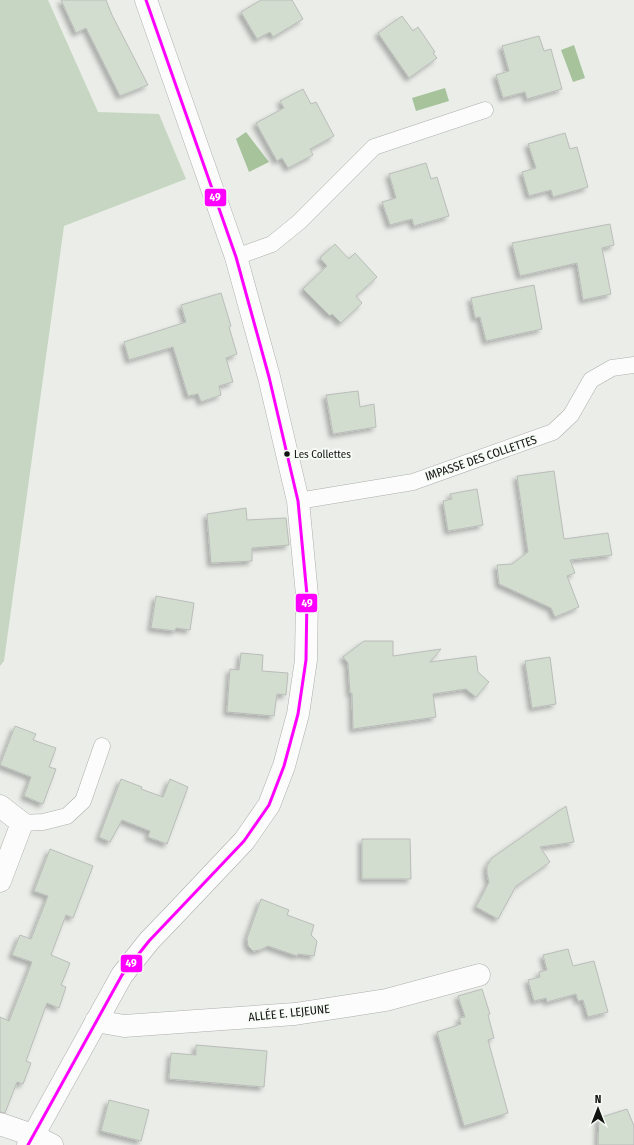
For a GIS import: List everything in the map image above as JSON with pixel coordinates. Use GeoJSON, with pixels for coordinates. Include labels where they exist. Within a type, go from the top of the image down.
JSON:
{"type":"FeatureCollection","features":[{"type":"Feature","properties":{"kind":"street"},"geometry":{"type":"LineString","coordinates":[[30,1140],[122,975],[148,941],[244,841],[269,805],[284,766],[298,714],[306,660],[307,595],[298,501],[269,377],[236,257],[146,0]]}},
{"type":"Feature","properties":{"kind":"street"},"geometry":{"type":"LineString","coordinates":[[0,806],[22,823],[0,881]]}},
{"type":"Feature","properties":{"kind":"street","name":"ALLÉE E. LEJEUNE"},"geometry":{"type":"LineString","coordinates":[[96,1021],[124,1026],[295,1014],[386,1000],[479,975]]}},
{"type":"Feature","properties":{"kind":"street"},"geometry":{"type":"LineString","coordinates":[[0,1124],[30,1140],[52,1145]]}},
{"type":"Feature","properties":{"kind":"lane"},"geometry":{"type":"LineString","coordinates":[[236,257],[272,244],[299,222],[374,147],[485,110]]}},
{"type":"Feature","properties":{"kind":"lane","name":"IMPASSE DES COLLETTES"},"geometry":{"type":"LineString","coordinates":[[298,501],[413,482],[553,432],[571,415],[591,380],[612,368],[634,365]]}},
{"type":"Feature","properties":{"kind":"lane"},"geometry":{"type":"LineString","coordinates":[[22,823],[42,822],[67,816],[83,801],[102,746]]}},
{"type":"Feature","properties":{"kind":"shaded area"},"geometry":{"type":"Polygon","coordinates":[[[0,0],[48,0],[98,112],[159,114],[186,179],[64,226],[4,661],[0,666],[0,0]]]}},
{"type":"Feature","properties":{"kind":"shaded area"},"geometry":{"type":"Polygon","coordinates":[[[574,45],[585,78],[573,82],[561,50],[574,45]]]}},
{"type":"Feature","properties":{"kind":"shaded area"},"geometry":{"type":"Polygon","coordinates":[[[445,88],[449,101],[416,111],[412,98],[445,88]]]}},
{"type":"Feature","properties":{"kind":"shaded area"},"geometry":{"type":"Polygon","coordinates":[[[246,132],[269,162],[249,172],[236,139],[246,132]]]}},
{"type":"Feature","properties":{"kind":"building"},"geometry":{"type":"Polygon","coordinates":[[[61,0],[106,0],[112,15],[148,85],[120,96],[86,28],[76,33],[61,0]]]}},
{"type":"Feature","properties":{"kind":"building"},"geometry":{"type":"Polygon","coordinates":[[[261,0],[292,0],[303,19],[273,37],[270,32],[257,39],[241,12],[261,0]]]}},
{"type":"Feature","properties":{"kind":"building"},"geometry":{"type":"Polygon","coordinates":[[[402,16],[413,31],[418,27],[435,52],[433,53],[437,58],[409,78],[378,33],[402,16]]]}},
{"type":"Feature","properties":{"kind":"building"},"geometry":{"type":"Polygon","coordinates":[[[539,36],[544,51],[551,49],[562,89],[527,99],[525,92],[503,98],[496,75],[509,71],[502,46],[539,36]]]}},
{"type":"Feature","properties":{"kind":"building"},"geometry":{"type":"Polygon","coordinates":[[[303,89],[311,104],[316,102],[334,136],[310,149],[313,155],[288,168],[282,158],[277,161],[256,123],[284,108],[280,101],[303,89]]]}},
{"type":"Feature","properties":{"kind":"building"},"geometry":{"type":"Polygon","coordinates":[[[565,133],[570,149],[577,147],[588,187],[553,197],[551,190],[529,196],[522,172],[536,168],[528,144],[565,133]]]}},
{"type":"Feature","properties":{"kind":"building"},"geometry":{"type":"Polygon","coordinates":[[[426,163],[431,179],[437,177],[449,216],[414,226],[412,219],[390,225],[382,202],[396,198],[389,174],[426,163]]]}},
{"type":"Feature","properties":{"kind":"building"},"geometry":{"type":"Polygon","coordinates":[[[610,224],[614,245],[602,248],[611,294],[583,300],[577,263],[520,276],[512,243],[610,224]]]}},
{"type":"Feature","properties":{"kind":"building"},"geometry":{"type":"Polygon","coordinates":[[[335,244],[349,259],[355,253],[377,277],[356,296],[362,303],[341,323],[332,314],[330,316],[303,289],[327,266],[320,258],[335,244]]]}},
{"type":"Feature","properties":{"kind":"building"},"geometry":{"type":"Polygon","coordinates":[[[534,285],[542,329],[486,341],[480,317],[475,318],[471,298],[534,285]]]}},
{"type":"Feature","properties":{"kind":"building"},"geometry":{"type":"Polygon","coordinates":[[[221,293],[231,326],[229,327],[237,354],[226,358],[233,382],[219,386],[221,395],[201,402],[198,394],[188,396],[173,347],[129,360],[124,342],[186,322],[181,305],[221,293]]]}},
{"type":"Feature","properties":{"kind":"building"},"geometry":{"type":"Polygon","coordinates":[[[358,391],[360,407],[374,404],[376,427],[333,434],[326,395],[358,391]]]}},
{"type":"Feature","properties":{"kind":"building"},"geometry":{"type":"Polygon","coordinates":[[[554,471],[564,539],[608,533],[612,555],[570,560],[575,573],[567,576],[579,607],[555,617],[551,608],[499,584],[497,565],[512,564],[528,552],[517,476],[554,471]]]}},
{"type":"Feature","properties":{"kind":"building"},"geometry":{"type":"Polygon","coordinates":[[[477,489],[483,525],[448,531],[443,501],[452,499],[450,494],[477,489]]]}},
{"type":"Feature","properties":{"kind":"building"},"geometry":{"type":"Polygon","coordinates":[[[246,508],[247,520],[286,518],[289,545],[252,548],[252,561],[211,563],[207,514],[246,508]]]}},
{"type":"Feature","properties":{"kind":"building"},"geometry":{"type":"Polygon","coordinates":[[[156,596],[194,603],[190,630],[176,628],[175,631],[151,628],[156,596]]]}},
{"type":"Feature","properties":{"kind":"building"},"geometry":{"type":"Polygon","coordinates":[[[364,641],[393,641],[393,656],[441,649],[430,662],[476,656],[478,672],[489,682],[476,697],[466,689],[433,694],[436,717],[353,729],[352,693],[350,693],[348,663],[343,657],[364,641]]]}},
{"type":"Feature","properties":{"kind":"building"},"geometry":{"type":"Polygon","coordinates":[[[241,653],[263,655],[262,671],[288,673],[286,695],[277,694],[274,716],[227,712],[230,669],[239,670],[241,653]]]}},
{"type":"Feature","properties":{"kind":"building"},"geometry":{"type":"Polygon","coordinates":[[[550,657],[556,704],[532,708],[525,661],[550,657]]]}},
{"type":"Feature","properties":{"kind":"building"},"geometry":{"type":"Polygon","coordinates":[[[15,726],[36,734],[33,740],[56,748],[49,767],[56,769],[43,804],[24,796],[31,777],[0,765],[15,726]]]}},
{"type":"Feature","properties":{"kind":"building"},"geometry":{"type":"Polygon","coordinates":[[[121,779],[142,787],[141,789],[163,797],[170,779],[188,787],[167,844],[148,837],[150,831],[122,820],[110,842],[99,837],[121,779]]]}},
{"type":"Feature","properties":{"kind":"building"},"geometry":{"type":"Polygon","coordinates":[[[566,806],[574,842],[540,847],[550,862],[516,886],[498,919],[476,907],[489,882],[487,866],[492,858],[566,806]]]}},
{"type":"Feature","properties":{"kind":"building"},"geometry":{"type":"Polygon","coordinates":[[[362,839],[410,839],[411,879],[362,879],[362,839]]]}},
{"type":"Feature","properties":{"kind":"building"},"geometry":{"type":"Polygon","coordinates":[[[50,849],[93,866],[73,918],[66,915],[51,955],[70,963],[61,985],[66,987],[59,1008],[47,1003],[26,1061],[31,1063],[23,1084],[17,1082],[5,1113],[0,1112],[0,1017],[9,1021],[32,962],[12,955],[20,935],[31,939],[48,896],[34,891],[50,849]]]}},
{"type":"Feature","properties":{"kind":"building"},"geometry":{"type":"Polygon","coordinates":[[[261,899],[289,910],[287,915],[314,925],[311,935],[317,941],[314,956],[298,954],[297,956],[268,946],[260,950],[253,951],[248,946],[247,938],[261,899]]]}},
{"type":"Feature","properties":{"kind":"building"},"geometry":{"type":"Polygon","coordinates":[[[568,949],[573,966],[594,961],[608,1012],[588,1017],[583,1000],[578,1001],[576,994],[547,1002],[546,998],[534,1001],[528,980],[540,977],[539,972],[547,970],[543,955],[568,949]]]}},
{"type":"Feature","properties":{"kind":"building"},"geometry":{"type":"Polygon","coordinates":[[[482,989],[490,1014],[488,1015],[494,1038],[488,1040],[508,1113],[464,1126],[437,1032],[461,1024],[459,1018],[465,1017],[458,996],[482,989]]]}},
{"type":"Feature","properties":{"kind":"building"},"geometry":{"type":"Polygon","coordinates":[[[196,1045],[267,1051],[264,1087],[169,1079],[171,1053],[196,1055],[196,1045]]]}},
{"type":"Feature","properties":{"kind":"building"},"geometry":{"type":"Polygon","coordinates":[[[109,1100],[149,1110],[141,1141],[101,1131],[109,1100]]]}},
{"type":"Feature","properties":{"kind":"building"},"geometry":{"type":"Polygon","coordinates":[[[627,1109],[634,1126],[634,1145],[598,1145],[599,1118],[627,1109]]]}},
{"type":"Feature","properties":{"kind":"transit line","name":"49"},"geometry":{"type":"LineString","coordinates":[[28,1145],[122,975],[149,941],[244,841],[269,805],[284,766],[298,714],[306,660],[307,595],[298,501],[269,377],[236,257],[146,0]]}},
{"type":"Feature","properties":{"kind":"place","name":"Les Collettes"},"geometry":{"type":"Point","coordinates":[287,454]}}]}
